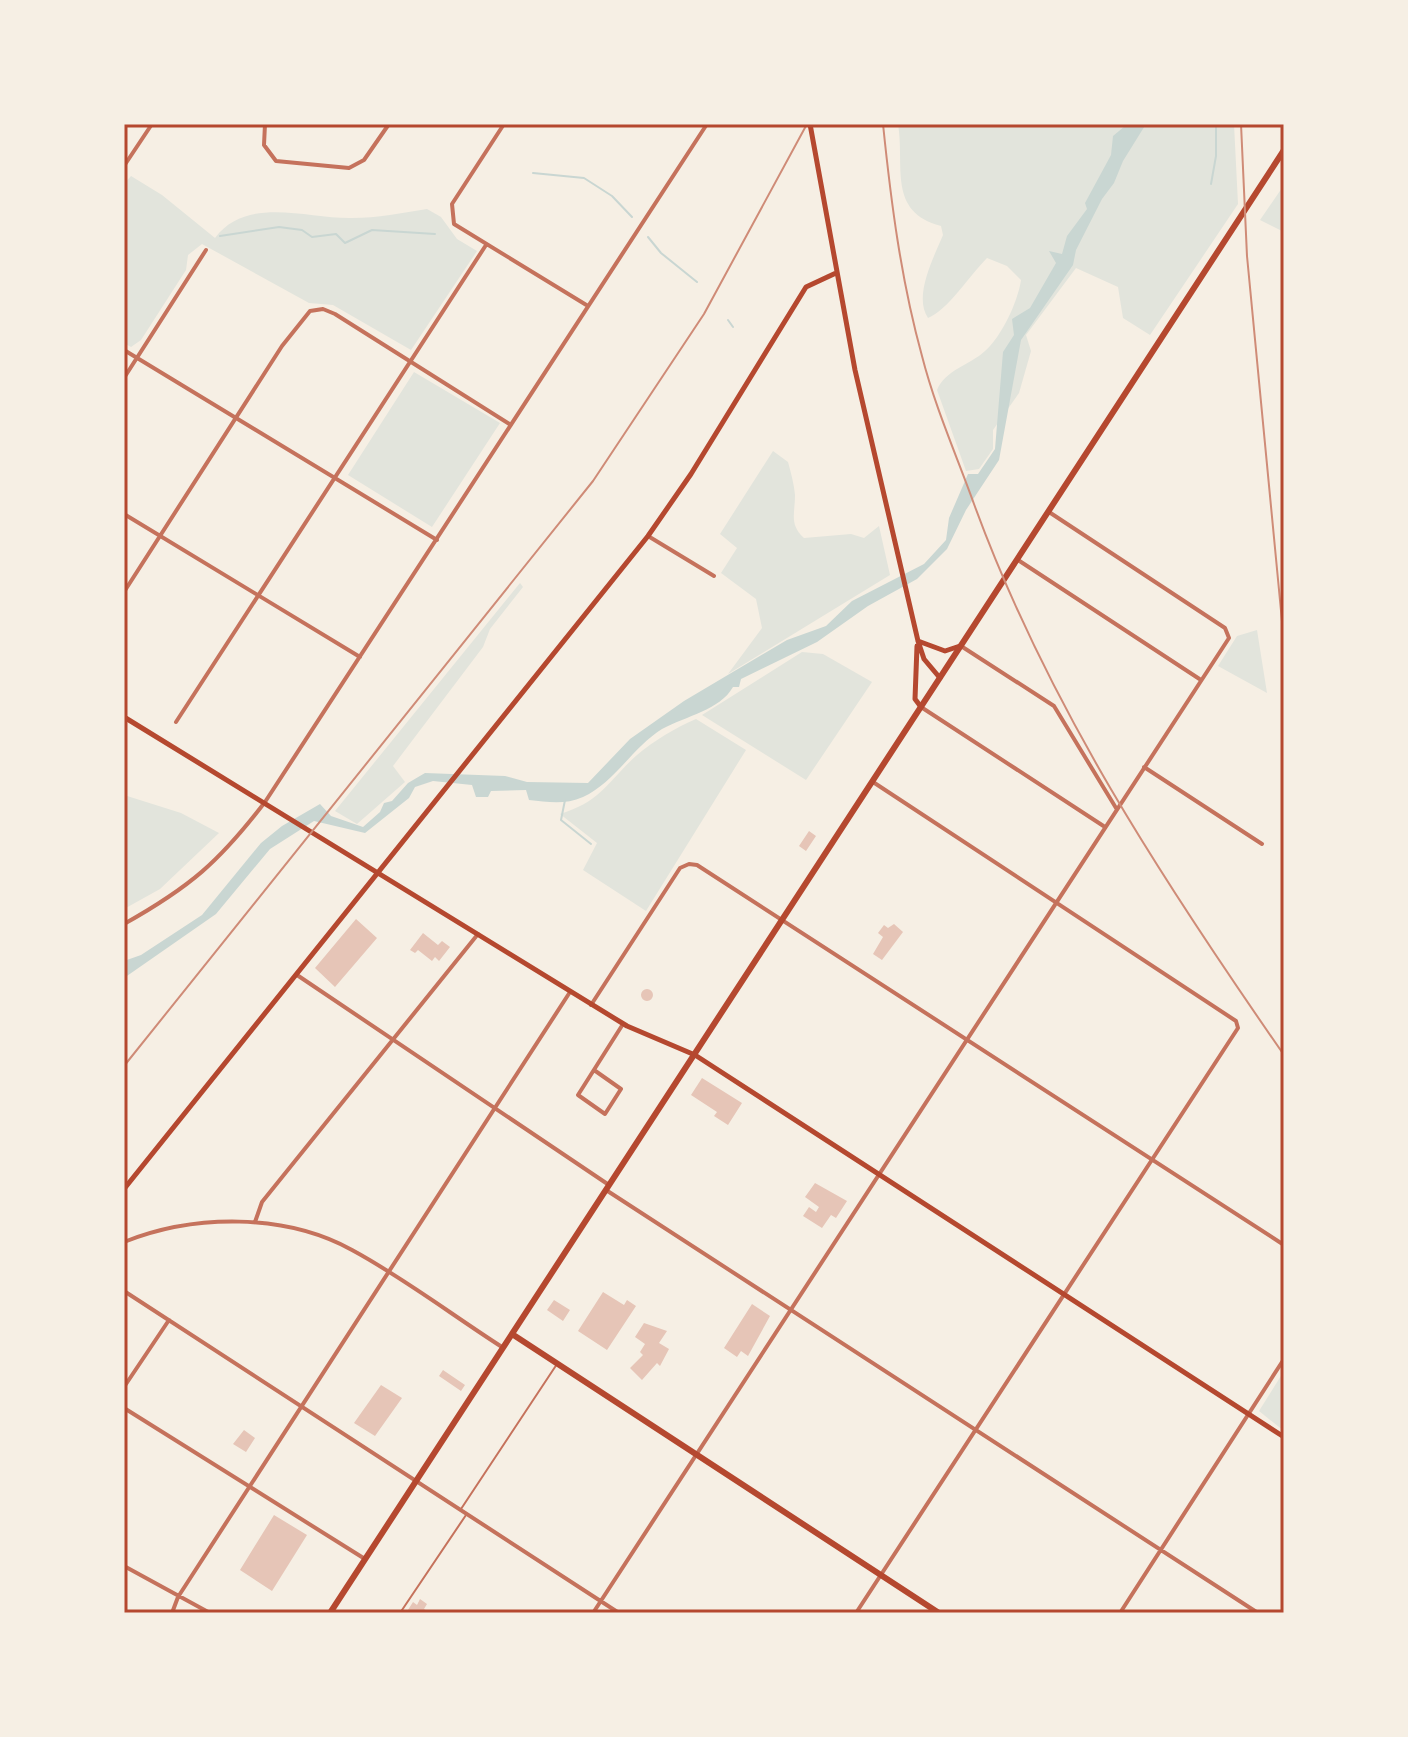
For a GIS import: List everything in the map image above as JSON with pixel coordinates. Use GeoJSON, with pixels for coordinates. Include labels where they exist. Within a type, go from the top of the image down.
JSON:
{"type":"FeatureCollection","features":[{"type":"Feature","properties":{"kind":"main road"},"geometry":{"type":"LineString","coordinates":[[810,124],[836,273],[918,641],[924,659],[940,678]]}},
{"type":"Feature","properties":{"kind":"main road"},"geometry":{"type":"LineString","coordinates":[[330,1613],[1284,150]]}},
{"type":"Feature","properties":{"kind":"main road"},"geometry":{"type":"LineString","coordinates":[[125,1187],[648,536],[691,474],[806,287],[836,273]]}},
{"type":"Feature","properties":{"kind":"main road"},"geometry":{"type":"LineString","coordinates":[[918,641],[945,651],[961,646]]}},
{"type":"Feature","properties":{"kind":"main road"},"geometry":{"type":"LineString","coordinates":[[918,641],[915,699],[921,707]]}},
{"type":"Feature","properties":{"kind":"main road"},"geometry":{"type":"LineString","coordinates":[[124,717],[623,1024],[695,1055],[1284,1437]]}},
{"type":"Feature","properties":{"kind":"main road"},"geometry":{"type":"LineString","coordinates":[[512,1334],[939,1613]]}},
{"type":"Feature","properties":{"kind":"street"},"geometry":{"type":"LineString","coordinates":[[124,166],[152,124]]}},
{"type":"Feature","properties":{"kind":"street"},"geometry":{"type":"LineString","coordinates":[[265,124],[264,145],[276,161],[342,170],[364,160],[389,124]]}},
{"type":"Feature","properties":{"kind":"street"},"geometry":{"type":"LineString","coordinates":[[504,124],[450,210],[456,226],[588,306]]}},
{"type":"Feature","properties":{"kind":"street"},"geometry":{"type":"LineString","coordinates":[[124,924],[193,882],[224,855],[265,802],[707,124]]}},
{"type":"Feature","properties":{"kind":"street"},"geometry":{"type":"LineString","coordinates":[[176,722],[486,245]]}},
{"type":"Feature","properties":{"kind":"street"},"geometry":{"type":"LineString","coordinates":[[124,378],[206,250]]}},
{"type":"Feature","properties":{"kind":"street"},"geometry":{"type":"LineString","coordinates":[[124,592],[293,328],[302,316],[313,309],[335,314],[511,425]]}},
{"type":"Feature","properties":{"kind":"street"},"geometry":{"type":"LineString","coordinates":[[124,350],[437,540]]}},
{"type":"Feature","properties":{"kind":"street"},"geometry":{"type":"LineString","coordinates":[[593,1613],[1230,635],[1225,628],[1049,512]]}},
{"type":"Feature","properties":{"kind":"street"},"geometry":{"type":"LineString","coordinates":[[124,514],[360,657]]}},
{"type":"Feature","properties":{"kind":"street"},"geometry":{"type":"LineString","coordinates":[[648,536],[714,576]]}},
{"type":"Feature","properties":{"kind":"street"},"geometry":{"type":"LineString","coordinates":[[1018,560],[1201,680]]}},
{"type":"Feature","properties":{"kind":"street"},"geometry":{"type":"LineString","coordinates":[[961,646],[1054,706],[1117,809]]}},
{"type":"Feature","properties":{"kind":"street"},"geometry":{"type":"LineString","coordinates":[[921,707],[1105,827]]}},
{"type":"Feature","properties":{"kind":"street"},"geometry":{"type":"LineString","coordinates":[[1144,767],[1262,844]]}},
{"type":"Feature","properties":{"kind":"street"},"geometry":{"type":"LineString","coordinates":[[856,1613],[1237,1031],[1236,1021],[872,782]]}},
{"type":"Feature","properties":{"kind":"street"},"geometry":{"type":"LineString","coordinates":[[591,1005],[686,864],[697,865],[1284,1245]]}},
{"type":"Feature","properties":{"kind":"street"},"geometry":{"type":"LineString","coordinates":[[255,1222],[262,1202],[478,934]]}},
{"type":"Feature","properties":{"kind":"street"},"geometry":{"type":"LineString","coordinates":[[297,975],[608,1188],[1258,1613]]}},
{"type":"Feature","properties":{"kind":"street"},"geometry":{"type":"LineString","coordinates":[[172,1613],[178,1597],[248,1485],[570,992]]}},
{"type":"Feature","properties":{"kind":"street"},"geometry":{"type":"LineString","coordinates":[[594,1070],[621,1089],[605,1114],[578,1097],[594,1070],[623,1024]]}},
{"type":"Feature","properties":{"kind":"street"},"geometry":{"type":"LineString","coordinates":[[124,1242],[183,1226],[255,1222],[332,1241],[503,1348]]}},
{"type":"Feature","properties":{"kind":"street"},"geometry":{"type":"LineString","coordinates":[[124,1291],[619,1613]]}},
{"type":"Feature","properties":{"kind":"street"},"geometry":{"type":"LineString","coordinates":[[124,1387],[169,1320]]}},
{"type":"Feature","properties":{"kind":"street"},"geometry":{"type":"LineString","coordinates":[[1120,1613],[1284,1359]]}},
{"type":"Feature","properties":{"kind":"street"},"geometry":{"type":"LineString","coordinates":[[124,1408],[365,1559]]}},
{"type":"Feature","properties":{"kind":"street"},"geometry":{"type":"LineString","coordinates":[[124,1566],[210,1613]]}},
{"type":"Feature","properties":{"kind":"lane"},"geometry":{"type":"LineString","coordinates":[[461,1510],[557,1363]]}},
{"type":"Feature","properties":{"kind":"lane"},"geometry":{"type":"LineString","coordinates":[[400,1613],[467,1514]]}},
{"type":"Feature","properties":{"kind":"shaded area"},"geometry":{"type":"Polygon","coordinates":[[[898,124],[1234,124],[1238,204],[1150,335],[1123,318],[1118,287],[1076,268],[1026,335],[1031,351],[1019,393],[993,430],[993,449],[979,469],[966,471],[937,390],[946,377],[991,345],[1008,318],[1021,280],[1007,266],[987,258],[951,300],[928,318],[924,309],[924,288],[943,235],[941,226],[912,210],[906,199],[900,171],[898,124]]]}},
{"type":"Feature","properties":{"kind":"shaded area"},"geometry":{"type":"Polygon","coordinates":[[[1146,124],[1102,199],[1076,250],[1073,265],[1021,340],[999,460],[966,510],[947,549],[917,579],[868,606],[817,642],[741,679],[739,687],[733,687],[711,707],[662,729],[604,783],[576,800],[529,800],[526,790],[491,791],[488,797],[476,797],[472,785],[433,781],[415,787],[409,798],[365,833],[314,821],[270,849],[216,914],[124,978],[124,961],[141,955],[202,915],[261,843],[282,826],[320,804],[331,816],[363,827],[380,812],[384,803],[392,801],[408,783],[425,773],[505,776],[527,782],[588,783],[630,739],[684,701],[787,640],[826,626],[852,601],[924,564],[946,540],[949,518],[968,474],[978,474],[995,449],[1003,352],[1014,335],[1012,319],[1030,308],[1056,263],[1049,251],[1062,254],[1067,236],[1087,209],[1085,203],[1111,155],[1113,136],[1125,126],[1146,124]]]}},
{"type":"Feature","properties":{"kind":"shaded area"},"geometry":{"type":"Polygon","coordinates":[[[131,176],[162,195],[215,238],[228,225],[261,213],[361,218],[427,209],[441,217],[457,239],[477,251],[411,350],[333,305],[309,303],[202,244],[188,255],[186,270],[141,340],[131,347],[124,343],[124,184],[131,176]]]}},
{"type":"Feature","properties":{"kind":"shaded area"},"geometry":{"type":"Polygon","coordinates":[[[1284,185],[1284,232],[1260,220],[1284,185]]]}},
{"type":"Feature","properties":{"kind":"shaded area"},"geometry":{"type":"Polygon","coordinates":[[[414,372],[500,423],[432,527],[348,475],[414,372]]]}},
{"type":"Feature","properties":{"kind":"shaded area"},"geometry":{"type":"Polygon","coordinates":[[[773,451],[788,462],[795,495],[795,523],[799,533],[804,538],[851,534],[864,538],[879,526],[890,575],[728,674],[762,628],[756,599],[721,573],[737,548],[720,534],[773,451]]]}},
{"type":"Feature","properties":{"kind":"shaded area"},"geometry":{"type":"Polygon","coordinates":[[[520,583],[523,587],[490,629],[483,647],[393,766],[405,782],[357,824],[335,811],[520,583]]]}},
{"type":"Feature","properties":{"kind":"shaded area"},"geometry":{"type":"Polygon","coordinates":[[[1257,630],[1267,693],[1218,666],[1237,636],[1257,630]]]}},
{"type":"Feature","properties":{"kind":"shaded area"},"geometry":{"type":"Polygon","coordinates":[[[802,652],[823,654],[872,682],[806,780],[702,715],[802,652]]]}},
{"type":"Feature","properties":{"kind":"shaded area"},"geometry":{"type":"Polygon","coordinates":[[[696,719],[746,750],[646,911],[583,870],[597,843],[560,814],[595,797],[644,750],[696,719]]]}},
{"type":"Feature","properties":{"kind":"shaded area"},"geometry":{"type":"Polygon","coordinates":[[[124,795],[181,813],[219,833],[160,889],[124,909],[124,795]]]}},
{"type":"Feature","properties":{"kind":"shaded area"},"geometry":{"type":"Polygon","coordinates":[[[1284,1371],[1284,1431],[1259,1411],[1284,1371]]]}},
{"type":"Feature","properties":{"kind":"building"},"geometry":{"type":"Polygon","coordinates":[[[809,831],[816,836],[806,851],[799,846],[809,831]]]}},
{"type":"Feature","properties":{"kind":"building"},"geometry":{"type":"Polygon","coordinates":[[[356,919],[377,938],[335,987],[315,968],[356,919]]]}},
{"type":"Feature","properties":{"kind":"building"},"geometry":{"type":"Polygon","coordinates":[[[894,924],[903,932],[882,960],[873,954],[883,937],[878,933],[884,925],[888,928],[894,924]]]}},
{"type":"Feature","properties":{"kind":"building"},"geometry":{"type":"Polygon","coordinates":[[[423,933],[438,945],[442,941],[450,947],[439,961],[435,957],[432,961],[418,950],[415,953],[410,950],[423,933]]]}},
{"type":"Feature","properties":{"kind":"building"},"geometry":{"type":"Polygon","coordinates":[[[647,989],[653,995],[647,1001],[641,995],[647,989]]]}},
{"type":"Feature","properties":{"kind":"building"},"geometry":{"type":"Polygon","coordinates":[[[702,1078],[742,1103],[728,1125],[714,1116],[717,1112],[691,1095],[702,1078]]]}},
{"type":"Feature","properties":{"kind":"building"},"geometry":{"type":"Polygon","coordinates":[[[815,1183],[847,1201],[836,1218],[831,1215],[822,1228],[803,1216],[809,1207],[816,1212],[819,1207],[805,1197],[815,1183]]]}},
{"type":"Feature","properties":{"kind":"building"},"geometry":{"type":"Polygon","coordinates":[[[603,1292],[624,1305],[627,1300],[636,1306],[607,1350],[578,1331],[603,1292]]]}},
{"type":"Feature","properties":{"kind":"building"},"geometry":{"type":"Polygon","coordinates":[[[554,1300],[570,1310],[563,1321],[547,1310],[554,1300]]]}},
{"type":"Feature","properties":{"kind":"building"},"geometry":{"type":"Polygon","coordinates":[[[752,1304],[770,1316],[748,1356],[741,1351],[737,1357],[724,1348],[752,1304]]]}},
{"type":"Feature","properties":{"kind":"building"},"geometry":{"type":"Polygon","coordinates":[[[644,1323],[667,1331],[659,1343],[669,1349],[660,1366],[657,1363],[642,1380],[630,1368],[643,1355],[640,1352],[645,1344],[635,1337],[644,1323]]]}},
{"type":"Feature","properties":{"kind":"building"},"geometry":{"type":"Polygon","coordinates":[[[443,1370],[465,1385],[461,1391],[439,1376],[443,1370]]]}},
{"type":"Feature","properties":{"kind":"building"},"geometry":{"type":"Polygon","coordinates":[[[381,1385],[402,1398],[375,1436],[354,1423],[381,1385]]]}},
{"type":"Feature","properties":{"kind":"building"},"geometry":{"type":"Polygon","coordinates":[[[244,1430],[255,1438],[246,1452],[233,1444],[244,1430]]]}},
{"type":"Feature","properties":{"kind":"building"},"geometry":{"type":"Polygon","coordinates":[[[274,1515],[307,1535],[272,1591],[240,1570],[274,1515]]]}},
{"type":"Feature","properties":{"kind":"building"},"geometry":{"type":"Polygon","coordinates":[[[420,1599],[427,1604],[424,1609],[431,1613],[406,1613],[413,1602],[417,1605],[420,1599]]]}},
{"type":"Feature","properties":{"kind":"waterway"},"geometry":{"type":"LineString","coordinates":[[1211,184],[1216,156],[1216,124]]}},
{"type":"Feature","properties":{"kind":"waterway"},"geometry":{"type":"LineString","coordinates":[[533,173],[584,178],[612,196],[632,217]]}},
{"type":"Feature","properties":{"kind":"waterway"},"geometry":{"type":"LineString","coordinates":[[220,236],[279,227],[302,230],[312,237],[336,234],[345,243],[372,230],[435,234]]}},
{"type":"Feature","properties":{"kind":"waterway"},"geometry":{"type":"LineString","coordinates":[[648,237],[661,253],[697,282]]}},
{"type":"Feature","properties":{"kind":"waterway"},"geometry":{"type":"LineString","coordinates":[[728,320],[733,327]]}},
{"type":"Feature","properties":{"kind":"waterway"},"geometry":{"type":"LineString","coordinates":[[565,800],[561,820],[591,844]]}},
{"type":"Feature","properties":{"kind":"railway"},"geometry":{"type":"LineString","coordinates":[[124,1066],[593,481],[704,314],[807,124]]}},
{"type":"Feature","properties":{"kind":"railway"},"geometry":{"type":"LineString","coordinates":[[883,124],[898,241],[922,356],[946,430],[1003,578],[1036,650],[1111,789],[1195,924],[1284,1055]]}},
{"type":"Feature","properties":{"kind":"railway"},"geometry":{"type":"LineString","coordinates":[[1241,124],[1247,256],[1284,642]]}}]}
